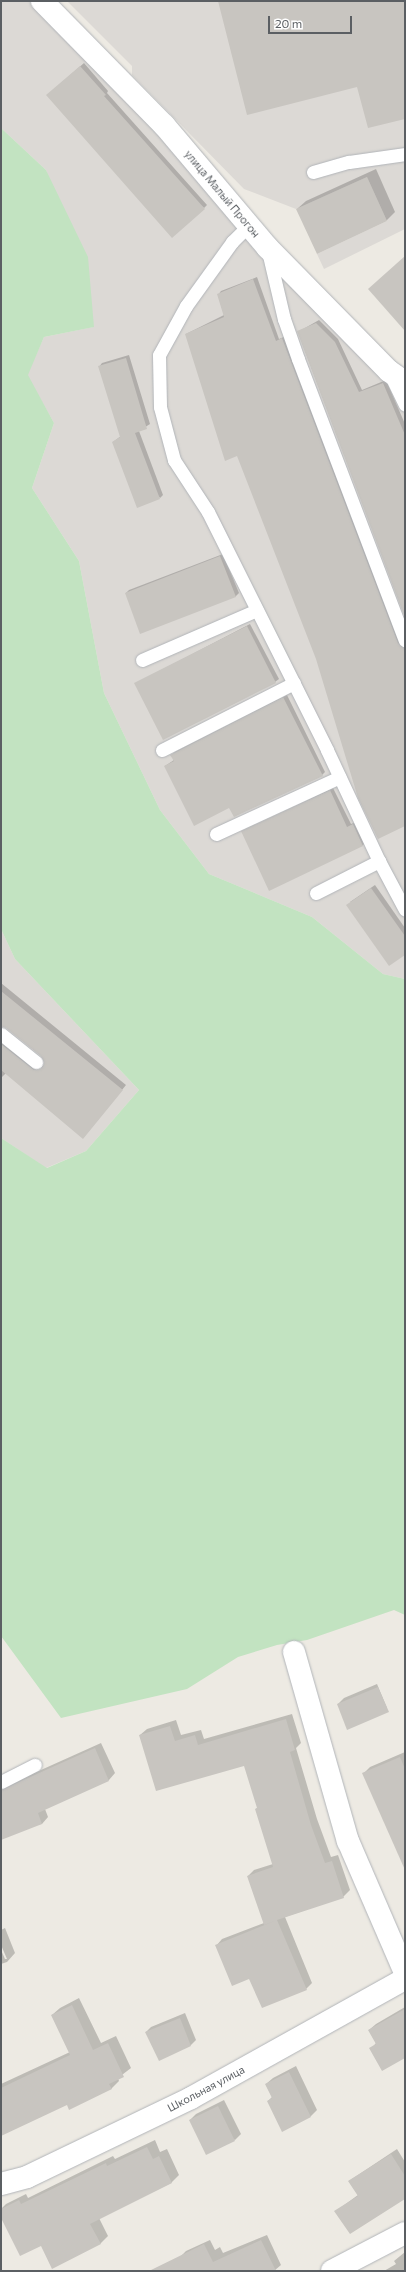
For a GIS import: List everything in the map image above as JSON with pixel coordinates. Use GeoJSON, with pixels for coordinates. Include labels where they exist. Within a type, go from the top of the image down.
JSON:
{"type":"FeatureCollection","features":[{"type":"Feature","properties":{"kind":"street","name":"улица Малый Прогон"},"geometry":{"type":"LineString","coordinates":[[42,1],[164,125],[267,247],[397,377]]}},
{"type":"Feature","properties":{"kind":"street"},"geometry":{"type":"LineString","coordinates":[[294,1652],[348,1841],[405,1973]]}},
{"type":"Feature","properties":{"kind":"street","name":"Школьная улица"},"geometry":{"type":"LineString","coordinates":[[1,2184],[26,2177],[191,2098],[405,1979]]}},
{"type":"Feature","properties":{"kind":"street"},"geometry":{"type":"LineString","coordinates":[[332,2271],[405,2233]]}},
{"type":"Feature","properties":{"kind":"lane"},"geometry":{"type":"LineString","coordinates":[[313,172],[349,162],[405,154]]}},
{"type":"Feature","properties":{"kind":"lane"},"geometry":{"type":"LineString","coordinates":[[249,225],[232,242],[186,306],[159,355],[160,407],[174,460],[208,512],[294,683],[379,861],[405,910]]}},
{"type":"Feature","properties":{"kind":"lane"},"geometry":{"type":"LineString","coordinates":[[267,247],[284,319],[405,640]]}},
{"type":"Feature","properties":{"kind":"lane"},"geometry":{"type":"LineString","coordinates":[[397,377],[405,405]]}},
{"type":"Feature","properties":{"kind":"lane"},"geometry":{"type":"LineString","coordinates":[[142,660],[257,610]]}},
{"type":"Feature","properties":{"kind":"lane"},"geometry":{"type":"LineString","coordinates":[[162,750],[294,683]]}},
{"type":"Feature","properties":{"kind":"lane"},"geometry":{"type":"LineString","coordinates":[[216,834],[340,777]]}},
{"type":"Feature","properties":{"kind":"lane"},"geometry":{"type":"LineString","coordinates":[[316,894],[379,861]]}},
{"type":"Feature","properties":{"kind":"lane"},"geometry":{"type":"LineString","coordinates":[[1,1034],[36,1062]]}},
{"type":"Feature","properties":{"kind":"lane"},"geometry":{"type":"LineString","coordinates":[[1,1782],[35,1765]]}},
{"type":"Feature","properties":{"kind":"shaded area"},"geometry":{"type":"Polygon","coordinates":[[[1,1],[32,1],[405,391],[405,979],[383,974],[312,917],[209,874],[160,810],[104,693],[79,561],[32,488],[54,423],[27,375],[44,337],[93,327],[46,170],[1,128],[1,1]]]}},
{"type":"Feature","properties":{"kind":"shaded area"},"geometry":{"type":"Polygon","coordinates":[[[67,1],[405,1],[405,229],[324,269],[317,254],[387,221],[367,177],[296,209],[244,189],[132,75],[132,66],[67,1]]]}},
{"type":"Feature","properties":{"kind":"shaded area"},"geometry":{"type":"Polygon","coordinates":[[[1,929],[15,959],[139,1090],[86,1151],[46,1168],[1,1138],[1,929]]]}},
{"type":"Feature","properties":{"kind":"green space"},"geometry":{"type":"Polygon","coordinates":[[[1,128],[46,170],[88,257],[94,327],[44,337],[28,375],[54,423],[32,488],[79,561],[104,693],[160,810],[209,874],[312,917],[383,974],[405,979],[405,1615],[394,1610],[307,1640],[277,1645],[238,1657],[187,1689],[61,1718],[1,1636],[1,1138],[47,1168],[86,1151],[139,1090],[15,959],[1,929],[1,128]]]}},
{"type":"Feature","properties":{"kind":"building"},"geometry":{"type":"Polygon","coordinates":[[[218,1],[405,1],[405,119],[368,128],[357,87],[247,115],[218,1]]]}},
{"type":"Feature","properties":{"kind":"building"},"geometry":{"type":"Polygon","coordinates":[[[80,66],[106,95],[104,96],[205,209],[172,238],[46,95],[80,66]]]}},
{"type":"Feature","properties":{"kind":"building"},"geometry":{"type":"Polygon","coordinates":[[[367,177],[387,221],[317,254],[296,209],[367,177]]]}},
{"type":"Feature","properties":{"kind":"building"},"geometry":{"type":"Polygon","coordinates":[[[405,256],[405,331],[368,289],[405,256]]]}},
{"type":"Feature","properties":{"kind":"building"},"geometry":{"type":"Polygon","coordinates":[[[253,279],[276,341],[282,338],[398,643],[405,648],[405,826],[378,839],[358,798],[316,659],[237,456],[225,461],[185,334],[224,317],[217,294],[253,279]]]}},
{"type":"Feature","properties":{"kind":"building"},"geometry":{"type":"Polygon","coordinates":[[[316,323],[335,342],[359,392],[383,383],[405,435],[405,618],[297,331],[316,323]]]}},
{"type":"Feature","properties":{"kind":"building"},"geometry":{"type":"Polygon","coordinates":[[[126,358],[147,429],[135,433],[160,499],[137,508],[112,442],[120,437],[98,366],[126,358]]]}},
{"type":"Feature","properties":{"kind":"building"},"geometry":{"type":"Polygon","coordinates":[[[220,556],[236,597],[140,634],[125,593],[220,556]]]}},
{"type":"Feature","properties":{"kind":"building"},"geometry":{"type":"Polygon","coordinates":[[[247,626],[276,683],[163,740],[134,683],[247,626]]]}},
{"type":"Feature","properties":{"kind":"building"},"geometry":{"type":"Polygon","coordinates":[[[283,697],[323,776],[234,817],[229,808],[194,826],[164,766],[174,761],[170,755],[283,697]]]}},
{"type":"Feature","properties":{"kind":"building"},"geometry":{"type":"Polygon","coordinates":[[[330,790],[347,827],[353,824],[363,846],[269,891],[241,831],[330,790]]]}},
{"type":"Feature","properties":{"kind":"building"},"geometry":{"type":"Polygon","coordinates":[[[371,888],[405,936],[405,955],[389,966],[346,905],[371,888]]]}},
{"type":"Feature","properties":{"kind":"building"},"geometry":{"type":"Polygon","coordinates":[[[1,991],[123,1090],[83,1139],[1,1070],[1,1044],[34,1070],[42,1067],[44,1063],[41,1056],[6,1028],[1,1026],[1,991]]]}},
{"type":"Feature","properties":{"kind":"building"},"geometry":{"type":"Polygon","coordinates":[[[378,1687],[389,1712],[347,1730],[337,1704],[378,1687]]]}},
{"type":"Feature","properties":{"kind":"building"},"geometry":{"type":"Polygon","coordinates":[[[286,1719],[295,1750],[290,1752],[311,1825],[325,1863],[332,1861],[344,1898],[264,1925],[247,1876],[273,1867],[255,1809],[257,1808],[244,1766],[156,1791],[139,1735],[170,1726],[175,1741],[195,1735],[198,1745],[286,1719]]]}},
{"type":"Feature","properties":{"kind":"building"},"geometry":{"type":"Polygon","coordinates":[[[95,1748],[109,1781],[38,1813],[42,1824],[1,1840],[1,1790],[95,1748]]]}},
{"type":"Feature","properties":{"kind":"building"},"geometry":{"type":"Polygon","coordinates":[[[400,1757],[405,1769],[405,1870],[362,1773],[400,1757]]]}},
{"type":"Feature","properties":{"kind":"building"},"geometry":{"type":"Polygon","coordinates":[[[277,1920],[307,1990],[262,2008],[249,1979],[232,1986],[215,1945],[277,1920]]]}},
{"type":"Feature","properties":{"kind":"building"},"geometry":{"type":"Polygon","coordinates":[[[72,2005],[93,2050],[108,2043],[124,2077],[109,2084],[112,2089],[69,2110],[67,2105],[1,2136],[1,2088],[70,2055],[51,2015],[72,2005]]]}},
{"type":"Feature","properties":{"kind":"building"},"geometry":{"type":"Polygon","coordinates":[[[405,2009],[405,2058],[382,2071],[369,2048],[376,2044],[368,2030],[405,2009]]]}},
{"type":"Feature","properties":{"kind":"building"},"geometry":{"type":"Polygon","coordinates":[[[180,2018],[191,2046],[159,2061],[145,2032],[180,2018]]]}},
{"type":"Feature","properties":{"kind":"building"},"geometry":{"type":"Polygon","coordinates":[[[289,2072],[311,2117],[282,2132],[267,2101],[272,2098],[265,2084],[289,2072]]]}},
{"type":"Feature","properties":{"kind":"building"},"geometry":{"type":"Polygon","coordinates":[[[218,2106],[235,2141],[206,2155],[189,2120],[218,2106]]]}},
{"type":"Feature","properties":{"kind":"building"},"geometry":{"type":"Polygon","coordinates":[[[147,2147],[153,2159],[159,2156],[172,2183],[90,2224],[101,2244],[52,2269],[41,2246],[20,2256],[1,2218],[1,2209],[19,2200],[21,2204],[106,2163],[107,2166],[147,2147]]]}},
{"type":"Feature","properties":{"kind":"building"},"geometry":{"type":"Polygon","coordinates":[[[391,2154],[405,2176],[405,2199],[350,2234],[334,2211],[358,2196],[348,2181],[391,2154]]]}},
{"type":"Feature","properties":{"kind":"building"},"geometry":{"type":"Polygon","coordinates":[[[261,2240],[276,2271],[149,2271],[204,2244],[213,2262],[261,2240]]]}}]}
